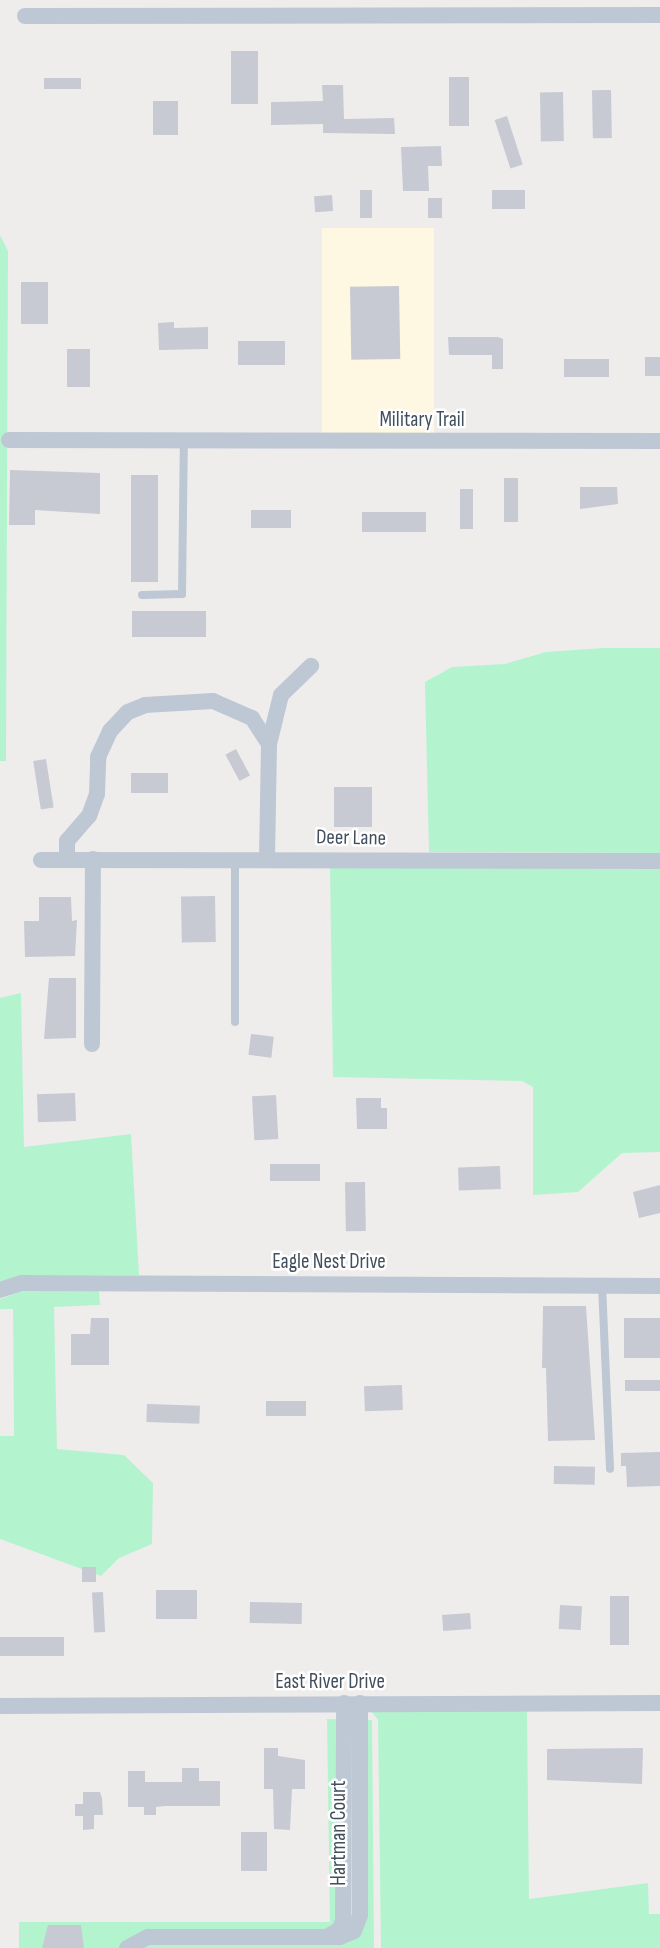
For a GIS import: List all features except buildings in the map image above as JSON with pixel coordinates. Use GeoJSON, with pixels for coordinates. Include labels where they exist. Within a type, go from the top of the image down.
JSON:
{"type":"FeatureCollection","features":[{"type":"Feature","properties":{"kind":"street"},"geometry":{"type":"LineString","coordinates":[[25,16],[490,7],[571,7],[660,15]]}},
{"type":"Feature","properties":{"kind":"street","name":"Military Trail"},"geometry":{"type":"LineString","coordinates":[[4,440],[660,441]]}},
{"type":"Feature","properties":{"kind":"street"},"geometry":{"type":"LineString","coordinates":[[267,859],[269,744],[281,695],[311,666]]}},
{"type":"Feature","properties":{"kind":"street"},"geometry":{"type":"LineString","coordinates":[[66,859],[67,841],[89,816],[97,794],[98,757],[110,732],[128,712],[145,705],[213,701],[252,718],[269,744]]}},
{"type":"Feature","properties":{"kind":"street"},"geometry":{"type":"LineString","coordinates":[[92,1044],[93,859]]}},
{"type":"Feature","properties":{"kind":"street","name":"Deer Lane"},"geometry":{"type":"LineString","coordinates":[[41,860],[660,861]]}},
{"type":"Feature","properties":{"kind":"street","name":"Eagle Nest Drive"},"geometry":{"type":"LineString","coordinates":[[0,1290],[22,1283],[660,1286]]}},
{"type":"Feature","properties":{"kind":"street","name":"Hartman Court"},"geometry":{"type":"LineString","coordinates":[[127,1948],[148,1937],[324,1937],[350,1934],[359,1921],[352,1703]]}},
{"type":"Feature","properties":{"kind":"street","name":"East River Drive"},"geometry":{"type":"LineString","coordinates":[[0,1706],[660,1703]]}},
{"type":"Feature","properties":{"kind":"lane"},"geometry":{"type":"LineString","coordinates":[[142,595],[181,594],[184,440]]}},
{"type":"Feature","properties":{"kind":"lane"},"geometry":{"type":"LineString","coordinates":[[234,1022],[235,860]]}},
{"type":"Feature","properties":{"kind":"lane"},"geometry":{"type":"LineString","coordinates":[[602,1284],[610,1468]]}},
{"type":"Feature","properties":{"kind":"shaded area"},"geometry":{"type":"Polygon","coordinates":[[[322,228],[434,228],[434,433],[322,433],[322,228]]]}},
{"type":"Feature","properties":{"kind":"green space"},"geometry":{"type":"Polygon","coordinates":[[[0,235],[8,251],[6,761],[0,761],[0,235]]]}},
{"type":"Feature","properties":{"kind":"green space"},"geometry":{"type":"Polygon","coordinates":[[[660,648],[660,853],[429,852],[425,682],[452,667],[505,664],[546,652],[660,648]]]}},
{"type":"Feature","properties":{"kind":"green space"},"geometry":{"type":"Polygon","coordinates":[[[330,867],[660,869],[660,1152],[622,1153],[578,1192],[533,1195],[533,1087],[522,1081],[333,1077],[330,867]]]}},
{"type":"Feature","properties":{"kind":"green space"},"geometry":{"type":"Polygon","coordinates":[[[21,993],[24,1147],[131,1134],[139,1275],[20,1275],[0,1282],[0,998],[21,993]]]}},
{"type":"Feature","properties":{"kind":"green space"},"geometry":{"type":"Polygon","coordinates":[[[23,1291],[99,1291],[100,1305],[54,1307],[57,1449],[124,1455],[153,1483],[152,1544],[119,1558],[101,1576],[0,1539],[0,1436],[14,1436],[13,1309],[0,1309],[0,1299],[23,1291]]]}},
{"type":"Feature","properties":{"kind":"green space"},"geometry":{"type":"Polygon","coordinates":[[[371,1711],[527,1711],[529,1899],[648,1883],[649,1914],[660,1914],[660,1948],[381,1948],[378,1720],[371,1711]]]}},
{"type":"Feature","properties":{"kind":"green space"},"geometry":{"type":"Polygon","coordinates":[[[327,1719],[372,1720],[374,1948],[19,1948],[19,1922],[330,1922],[327,1719]]]}}]}
